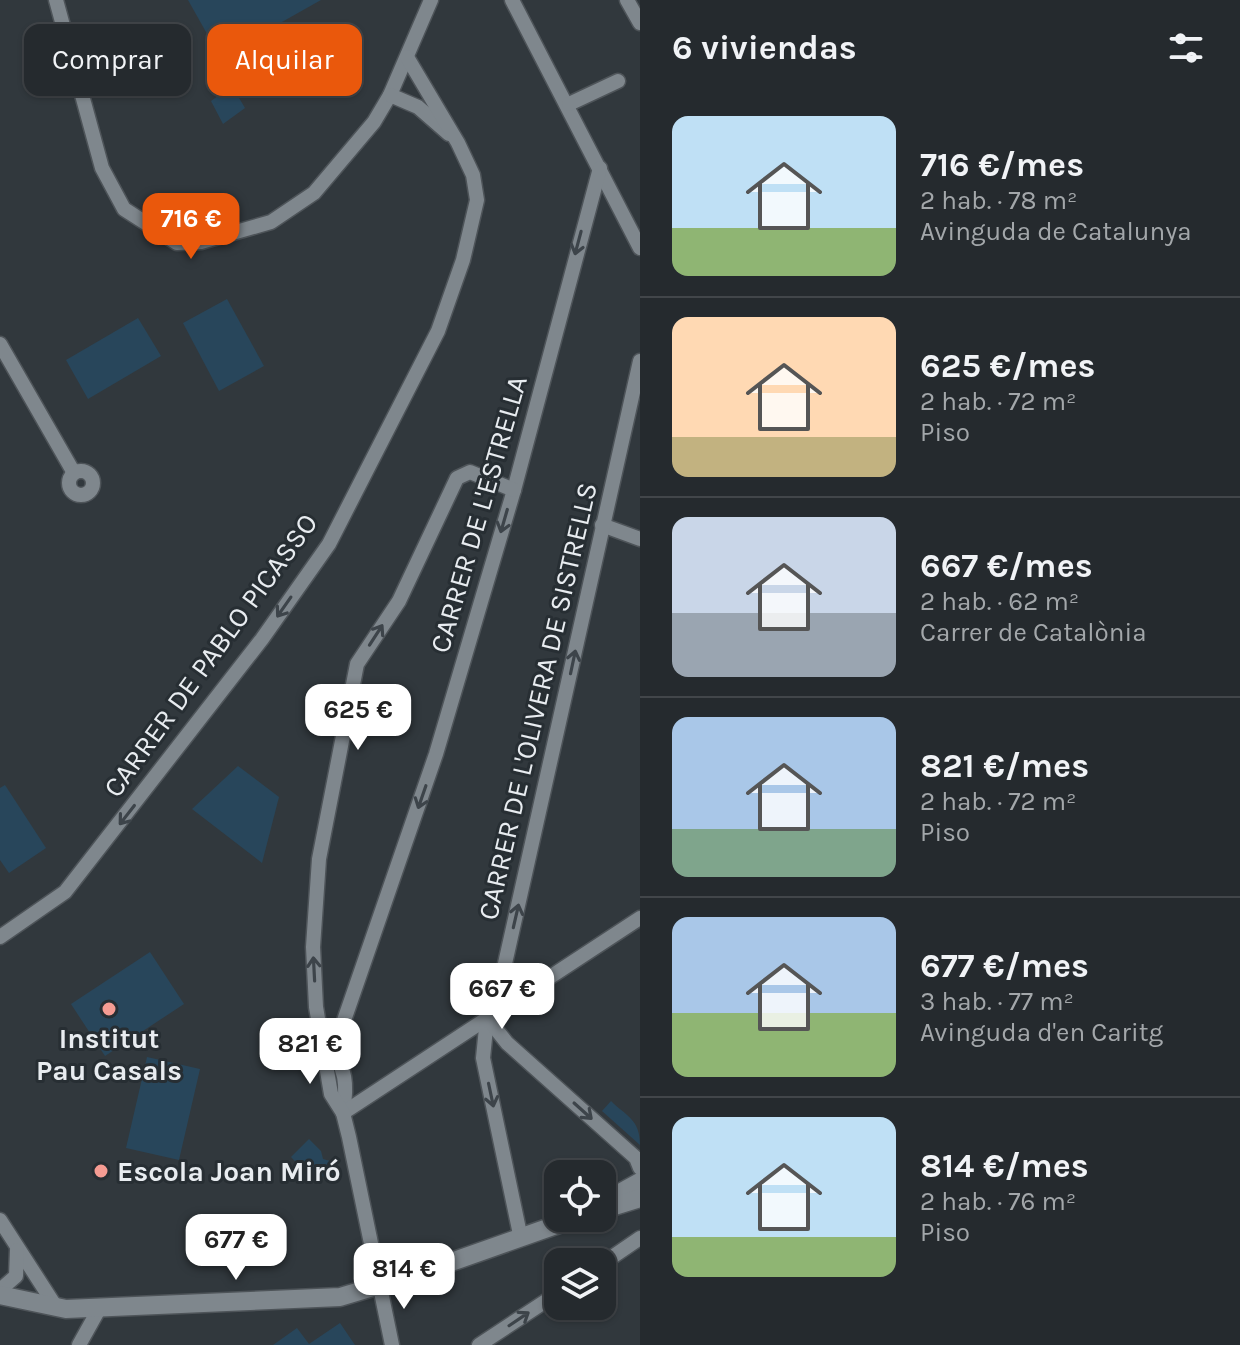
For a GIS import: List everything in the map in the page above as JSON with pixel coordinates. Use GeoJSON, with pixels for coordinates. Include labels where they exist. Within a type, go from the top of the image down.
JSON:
{"type":"FeatureCollection","features":[{"type":"Feature","properties":{"kind":"street"},"geometry":{"type":"LineString","coordinates":[[56,0],[102,168],[124,209],[177,243],[201,242],[271,222],[314,193],[374,122],[390,95],[431,0]]}},
{"type":"Feature","properties":{"kind":"street"},"geometry":{"type":"LineString","coordinates":[[512,0],[569,104],[640,248]]}},
{"type":"Feature","properties":{"kind":"street"},"geometry":{"type":"LineString","coordinates":[[627,0],[640,23]]}},
{"type":"Feature","properties":{"kind":"street","name":"CARRER DE PABLO PICASSO"},"geometry":{"type":"LineString","coordinates":[[0,937],[65,892],[262,639],[329,544],[438,331],[463,260],[477,200],[473,175],[458,143],[407,57]]}},
{"type":"Feature","properties":{"kind":"street"},"geometry":{"type":"LineString","coordinates":[[569,104],[618,81]]}},
{"type":"Feature","properties":{"kind":"street","name":"CARRER DE PABLO PICASSO"},"geometry":{"type":"LineString","coordinates":[[390,95],[418,107],[458,143]]}},
{"type":"Feature","properties":{"kind":"street","name":"CARRER DE L'ESTRELLA"},"geometry":{"type":"LineString","coordinates":[[325,1046],[339,1035],[431,769],[514,490],[600,168]]}},
{"type":"Feature","properties":{"kind":"street"},"geometry":{"type":"LineString","coordinates":[[0,344],[74,473]]}},
{"type":"Feature","properties":{"kind":"street","name":"CARRER DE L'OLIVERA DE SISTRELLS"},"geometry":{"type":"LineString","coordinates":[[521,1239],[483,1058],[487,1018],[504,968],[640,361]]}},
{"type":"Feature","properties":{"kind":"street"},"geometry":{"type":"LineString","coordinates":[[392,1345],[379,1285],[376,1252],[343,1113],[348,1083],[334,1053],[325,1046],[316,1007],[313,947],[319,859],[350,687],[357,664],[399,601],[457,478],[470,472],[514,490]]}},
{"type":"Feature","properties":{"kind":"street"},"geometry":{"type":"LineString","coordinates":[[602,525],[640,539]]}},
{"type":"Feature","properties":{"kind":"street"},"geometry":{"type":"LineString","coordinates":[[343,1113],[640,918]]}},
{"type":"Feature","properties":{"kind":"street"},"geometry":{"type":"LineString","coordinates":[[487,1018],[507,1043],[636,1158],[640,1168]]}},
{"type":"Feature","properties":{"kind":"street"},"geometry":{"type":"LineString","coordinates":[[616,1195],[640,1182]]}},
{"type":"Feature","properties":{"kind":"street"},"geometry":{"type":"LineString","coordinates":[[616,1206],[640,1198]]}},
{"type":"Feature","properties":{"kind":"street"},"geometry":{"type":"LineString","coordinates":[[0,1220],[56,1307]]}},
{"type":"Feature","properties":{"kind":"street"},"geometry":{"type":"LineString","coordinates":[[0,1292],[56,1307],[99,1309],[340,1297],[544,1230]]}},
{"type":"Feature","properties":{"kind":"street"},"geometry":{"type":"LineString","coordinates":[[616,1254],[640,1238]]}},
{"type":"Feature","properties":{"kind":"street"},"geometry":{"type":"LineString","coordinates":[[0,1292],[16,1276],[17,1250]]}},
{"type":"Feature","properties":{"kind":"street"},"geometry":{"type":"LineString","coordinates":[[479,1345],[544,1302]]}},
{"type":"Feature","properties":{"kind":"street"},"geometry":{"type":"LineString","coordinates":[[79,1345],[99,1309]]}},
{"type":"Feature","properties":{"kind":"shaded area"},"geometry":{"type":"Polygon","coordinates":[[[188,0],[321,0],[278,24],[207,24],[207,34],[188,0]]]}},
{"type":"Feature","properties":{"kind":"shaded area"},"geometry":{"type":"Polygon","coordinates":[[[218,96],[238,96],[245,108],[223,124],[211,101],[218,96]]]}},
{"type":"Feature","properties":{"kind":"shaded area"},"geometry":{"type":"Polygon","coordinates":[[[227,299],[264,366],[219,391],[183,323],[227,299]]]}},
{"type":"Feature","properties":{"kind":"shaded area"},"geometry":{"type":"Polygon","coordinates":[[[138,318],[161,356],[88,399],[66,360],[138,318]]]}},
{"type":"Feature","properties":{"kind":"shaded area"},"geometry":{"type":"Polygon","coordinates":[[[238,766],[279,797],[262,863],[192,809],[238,766]]]}},
{"type":"Feature","properties":{"kind":"shaded area"},"geometry":{"type":"Polygon","coordinates":[[[5,785],[46,848],[9,873],[0,860],[0,788],[5,785]]]}},
{"type":"Feature","properties":{"kind":"shaded area"},"geometry":{"type":"Polygon","coordinates":[[[150,952],[184,1004],[105,1056],[71,1004],[150,952]]]}},
{"type":"Feature","properties":{"kind":"shaded area"},"geometry":{"type":"Polygon","coordinates":[[[147,1057],[200,1069],[179,1160],[126,1148],[147,1057]]]}},
{"type":"Feature","properties":{"kind":"shaded area"},"geometry":{"type":"Polygon","coordinates":[[[611,1101],[635,1124],[640,1145],[602,1111],[611,1101]]]}},
{"type":"Feature","properties":{"kind":"shaded area"},"geometry":{"type":"Polygon","coordinates":[[[309,1139],[321,1151],[323,1159],[330,1161],[334,1180],[303,1170],[291,1157],[309,1139]]]}},
{"type":"Feature","properties":{"kind":"shaded area"},"geometry":{"type":"Polygon","coordinates":[[[340,1323],[355,1345],[273,1345],[297,1328],[309,1344],[340,1323]]]}},
{"type":"Feature","properties":{"kind":"place","name":"Institut Pau Casals"},"geometry":{"type":"Point","coordinates":[109,1009]}},
{"type":"Feature","properties":{"kind":"place","name":"Escola Joan Miró"},"geometry":{"type":"Point","coordinates":[101,1171]}}]}
